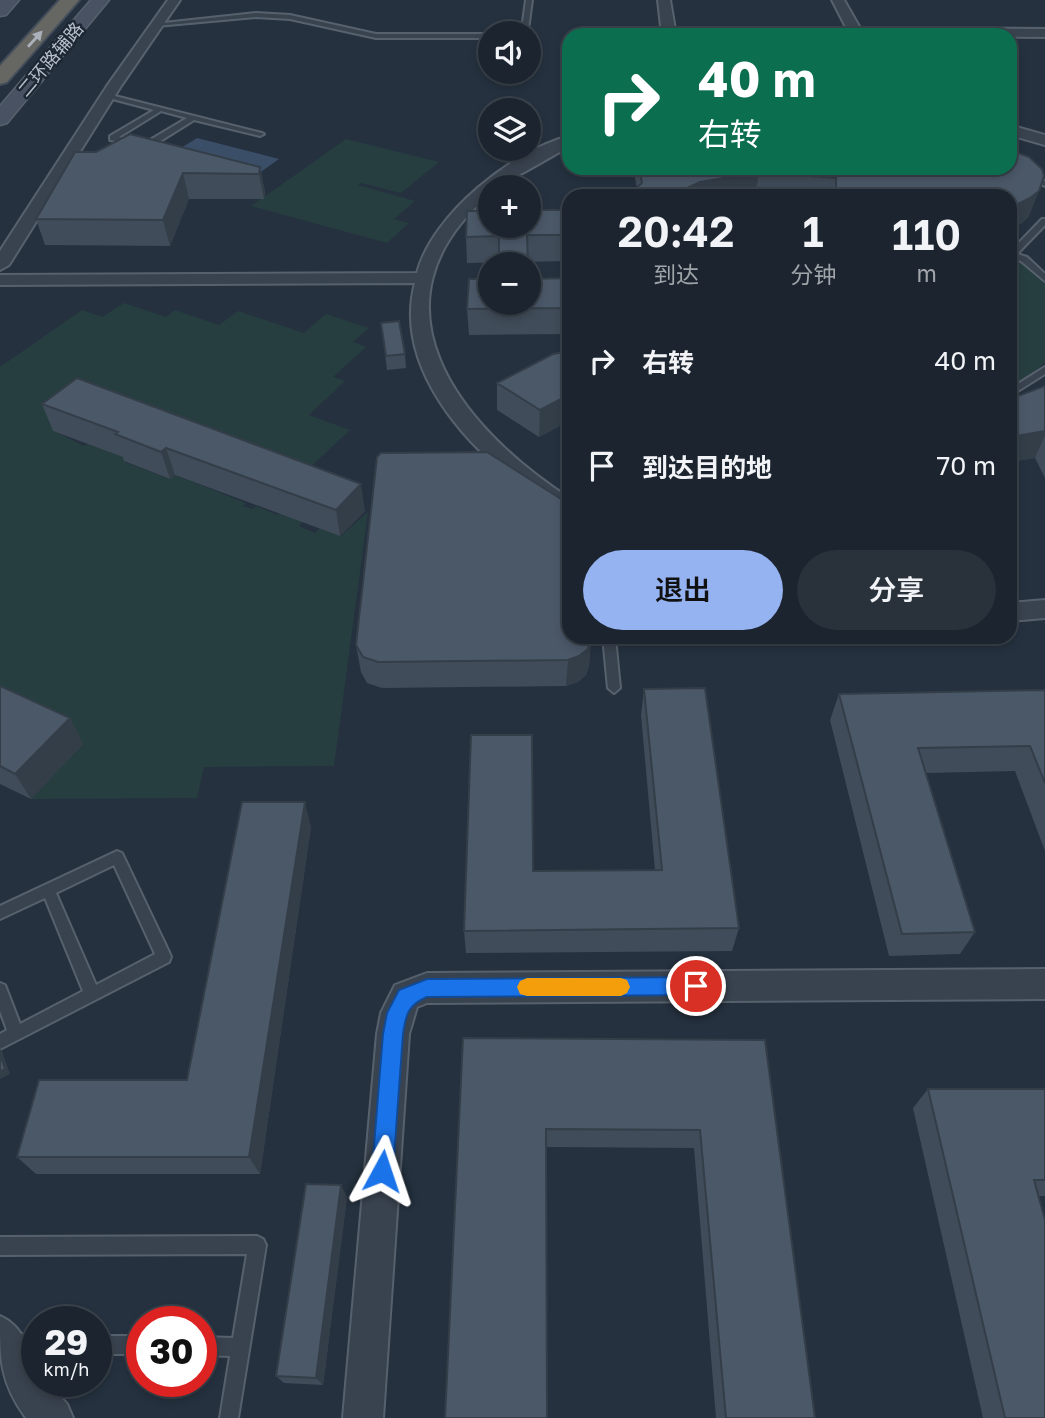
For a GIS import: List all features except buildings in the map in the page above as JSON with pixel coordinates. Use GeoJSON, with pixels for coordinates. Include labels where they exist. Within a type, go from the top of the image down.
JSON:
{"type":"FeatureCollection","features":[{"type":"Feature","properties":{"kind":"highway"},"geometry":{"type":"LineString","coordinates":[[0,78],[70,0]]}},
{"type":"Feature","properties":{"kind":"main road"},"geometry":{"type":"LineString","coordinates":[[0,11],[10,0]]}},
{"type":"Feature","properties":{"kind":"main road","name":"二环路辅路"},"geometry":{"type":"LineString","coordinates":[[0,119],[100,0]]}},
{"type":"Feature","properties":{"kind":"street"},"geometry":{"type":"LineString","coordinates":[[0,264],[107,96],[174,0]]}},
{"type":"Feature","properties":{"kind":"street"},"geometry":{"type":"LineString","coordinates":[[664,0],[667,28]]}},
{"type":"Feature","properties":{"kind":"street"},"geometry":{"type":"LineString","coordinates":[[838,0],[853,28]]}},
{"type":"Feature","properties":{"kind":"street"},"geometry":{"type":"LineString","coordinates":[[1017,33],[1045,33]]}},
{"type":"Feature","properties":{"kind":"street"},"geometry":{"type":"LineString","coordinates":[[1017,132],[1045,140]]}},
{"type":"Feature","properties":{"kind":"street"},"geometry":{"type":"LineString","coordinates":[[562,144],[508,171],[467,203],[435,246],[423,278],[419,315],[421,333],[433,372],[457,412],[493,452],[562,503]]}},
{"type":"Feature","properties":{"kind":"street"},"geometry":{"type":"LineString","coordinates":[[0,280],[423,278]]}},
{"type":"Feature","properties":{"kind":"street"},"geometry":{"type":"LineString","coordinates":[[1017,612],[1045,610]]}},
{"type":"Feature","properties":{"kind":"street"},"geometry":{"type":"LineString","coordinates":[[363,1418],[393,1034],[397,1013],[406,996],[427,988],[1045,984]]}},
{"type":"Feature","properties":{"kind":"street"},"geometry":{"type":"LineString","coordinates":[[13,1341],[29,1391],[53,1418]]}},
{"type":"Feature","properties":{"kind":"lane"},"geometry":{"type":"LineString","coordinates":[[526,21],[528,0]]}},
{"type":"Feature","properties":{"kind":"lane"},"geometry":{"type":"LineString","coordinates":[[157,24],[256,15],[290,17],[376,36],[478,36]]}},
{"type":"Feature","properties":{"kind":"lane"},"geometry":{"type":"LineString","coordinates":[[107,96],[260,134]]}},
{"type":"Feature","properties":{"kind":"lane"},"geometry":{"type":"LineString","coordinates":[[145,147],[113,138],[160,109]]}},
{"type":"Feature","properties":{"kind":"lane"},"geometry":{"type":"LineString","coordinates":[[134,153],[193,117]]}},
{"type":"Feature","properties":{"kind":"lane"},"geometry":{"type":"LineString","coordinates":[[1017,170],[1045,184]]}},
{"type":"Feature","properties":{"kind":"lane"},"geometry":{"type":"LineString","coordinates":[[1017,248],[1045,220]]}},
{"type":"Feature","properties":{"kind":"lane"},"geometry":{"type":"LineString","coordinates":[[1017,256],[1024,259],[1045,278]]}},
{"type":"Feature","properties":{"kind":"lane"},"geometry":{"type":"LineString","coordinates":[[1017,388],[1045,370]]}},
{"type":"Feature","properties":{"kind":"lane"},"geometry":{"type":"LineString","coordinates":[[609,644],[614,688]]}},
{"type":"Feature","properties":{"kind":"lane"},"geometry":{"type":"LineString","coordinates":[[0,913],[117,857],[164,957],[0,1042]]}},
{"type":"Feature","properties":{"kind":"lane"},"geometry":{"type":"LineString","coordinates":[[48,890],[92,994]]}},
{"type":"Feature","properties":{"kind":"lane"},"geometry":{"type":"LineString","coordinates":[[0,990],[16,1034]]}},
{"type":"Feature","properties":{"kind":"lane"},"geometry":{"type":"LineString","coordinates":[[0,1245],[257,1245],[229,1418]]}},
{"type":"Feature","properties":{"kind":"lane"},"geometry":{"type":"LineString","coordinates":[[217,1346],[241,1347]]}},
{"type":"Feature","properties":{"kind":"green space"},"geometry":{"type":"Polygon","coordinates":[[[346,139],[439,162],[401,193],[361,183],[358,185],[415,201],[394,219],[409,223],[387,243],[251,206],[346,139]]]}},
{"type":"Feature","properties":{"kind":"green space"},"geometry":{"type":"Polygon","coordinates":[[[1017,260],[1029,267],[1045,283],[1045,362],[1017,384],[1017,260]]]}},
{"type":"Feature","properties":{"kind":"green space"},"geometry":{"type":"Polygon","coordinates":[[[124,303],[166,317],[175,310],[219,325],[238,311],[304,333],[326,314],[369,328],[353,342],[366,347],[333,377],[345,381],[309,415],[350,430],[293,483],[87,405],[54,431],[84,446],[97,436],[116,443],[107,450],[128,459],[125,462],[169,479],[175,475],[246,503],[243,506],[252,509],[256,506],[278,515],[289,505],[311,513],[299,526],[315,533],[320,528],[341,536],[368,512],[334,766],[204,767],[197,798],[31,799],[82,744],[0,705],[0,367],[82,310],[102,317],[124,303]]]}},
{"type":"Feature","properties":{"kind":"water"},"geometry":{"type":"Polygon","coordinates":[[[197,138],[279,159],[245,183],[162,160],[197,138]]]}},
{"type":"Feature","properties":{"kind":"slow traffic"},"geometry":{"type":"LineString","coordinates":[[527,987],[621,987]]}},
{"type":"Feature","properties":{"kind":"route"},"geometry":{"type":"LineString","coordinates":[[382,1171],[393,1034],[400,1004],[406,996],[427,988],[696,986]]}}]}
